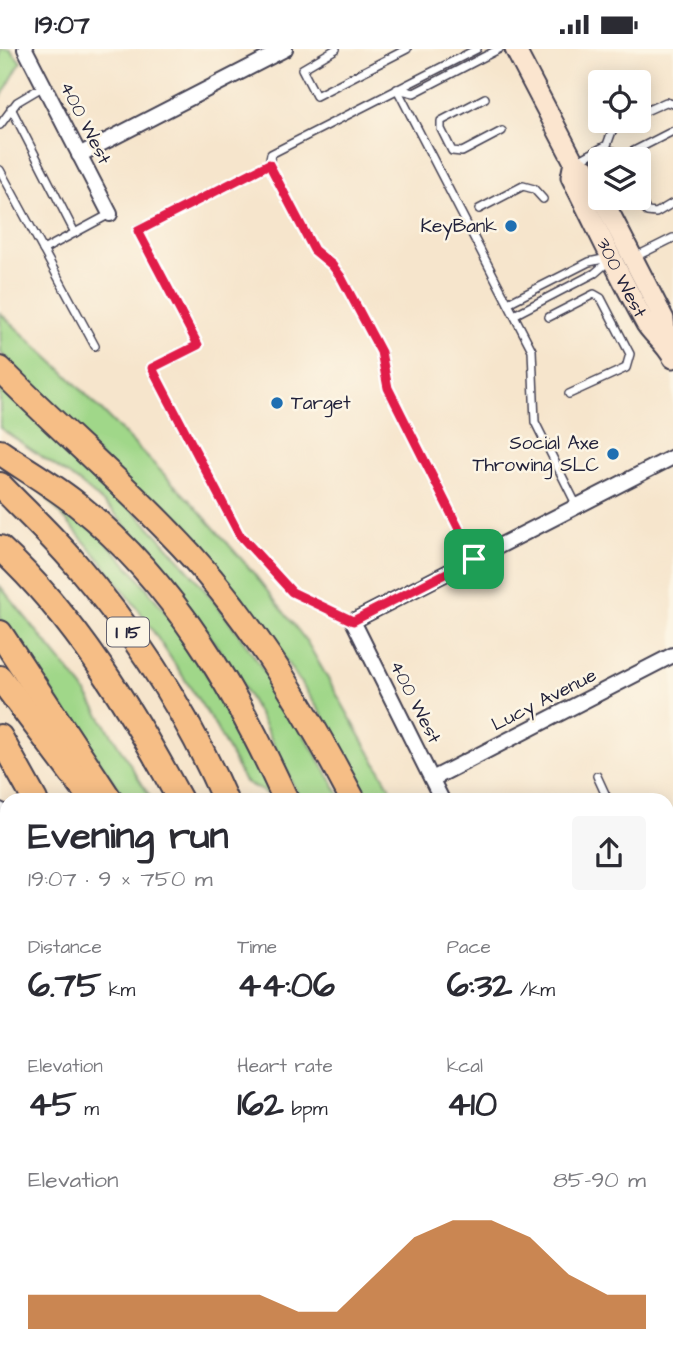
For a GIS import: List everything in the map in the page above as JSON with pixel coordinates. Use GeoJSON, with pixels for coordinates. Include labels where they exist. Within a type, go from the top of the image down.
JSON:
{"type":"FeatureCollection","features":[{"type":"Feature","properties":{"kind":"highway"},"geometry":{"type":"LineString","coordinates":[[0,369],[171,533],[219,591],[272,661],[312,722],[350,793]]}},
{"type":"Feature","properties":{"kind":"highway"},"geometry":{"type":"LineString","coordinates":[[0,452],[79,506],[148,571],[189,625],[248,717],[283,793]]}},
{"type":"Feature","properties":{"kind":"highway","name":"I 15"},"geometry":{"type":"LineString","coordinates":[[0,485],[74,562],[151,661],[203,749],[222,793]]}},
{"type":"Feature","properties":{"kind":"highway","name":"I 15"},"geometry":{"type":"LineString","coordinates":[[4,552],[86,647],[142,729],[176,793]]}},
{"type":"Feature","properties":{"kind":"highway"},"geometry":{"type":"LineString","coordinates":[[0,633],[105,793]]}},
{"type":"Feature","properties":{"kind":"highway"},"geometry":{"type":"LineString","coordinates":[[0,678],[87,793]]}},
{"type":"Feature","properties":{"kind":"highway"},"geometry":{"type":"LineString","coordinates":[[0,737],[31,793]]}},
{"type":"Feature","properties":{"kind":"main road","name":"300 West"},"geometry":{"type":"LineString","coordinates":[[515,49],[574,162],[588,173]]}},
{"type":"Feature","properties":{"kind":"main road","name":"300 West"},"geometry":{"type":"LineString","coordinates":[[574,162],[571,177],[612,258],[634,280],[671,349]]}},
{"type":"Feature","properties":{"kind":"main road"},"geometry":{"type":"LineString","coordinates":[[604,210],[612,258]]}},
{"type":"Feature","properties":{"kind":"main road","name":"300 West"},"geometry":{"type":"LineString","coordinates":[[608,210],[664,319],[671,349]]}},
{"type":"Feature","properties":{"kind":"street","name":"400 West"},"geometry":{"type":"LineString","coordinates":[[25,49],[110,214]]}},
{"type":"Feature","properties":{"kind":"street"},"geometry":{"type":"LineString","coordinates":[[79,155],[285,49]]}},
{"type":"Feature","properties":{"kind":"street"},"geometry":{"type":"LineString","coordinates":[[353,621],[673,457]]}},
{"type":"Feature","properties":{"kind":"street","name":"400 West"},"geometry":{"type":"LineString","coordinates":[[353,621],[439,793]]}},
{"type":"Feature","properties":{"kind":"street","name":"Lucy Avenue"},"geometry":{"type":"LineString","coordinates":[[432,779],[673,655]]}},
{"type":"Feature","properties":{"kind":"lane"},"geometry":{"type":"LineString","coordinates":[[336,49],[302,69],[316,96],[407,49]]}},
{"type":"Feature","properties":{"kind":"lane"},"geometry":{"type":"LineString","coordinates":[[474,559],[388,388],[381,352],[341,277],[332,265],[314,250],[269,164],[271,154],[477,49]]}},
{"type":"Feature","properties":{"kind":"lane"},"geometry":{"type":"LineString","coordinates":[[397,89],[414,93],[499,49]]}},
{"type":"Feature","properties":{"kind":"lane"},"geometry":{"type":"LineString","coordinates":[[0,125],[11,108],[44,86]]}},
{"type":"Feature","properties":{"kind":"lane"},"geometry":{"type":"LineString","coordinates":[[397,89],[532,350],[535,422],[577,506]]}},
{"type":"Feature","properties":{"kind":"lane"},"geometry":{"type":"LineString","coordinates":[[485,98],[441,121],[446,140],[452,151],[462,152],[502,131]]}},
{"type":"Feature","properties":{"kind":"lane"},"geometry":{"type":"LineString","coordinates":[[651,108],[666,101],[673,104]]}},
{"type":"Feature","properties":{"kind":"lane"},"geometry":{"type":"LineString","coordinates":[[11,108],[75,233]]}},
{"type":"Feature","properties":{"kind":"lane"},"geometry":{"type":"LineString","coordinates":[[644,147],[673,131]]}},
{"type":"Feature","properties":{"kind":"lane"},"geometry":{"type":"LineString","coordinates":[[574,162],[588,155]]}},
{"type":"Feature","properties":{"kind":"lane"},"geometry":{"type":"LineString","coordinates":[[269,164],[138,231],[198,345],[152,368],[239,534],[292,592],[353,621]]}},
{"type":"Feature","properties":{"kind":"lane"},"geometry":{"type":"LineString","coordinates":[[0,170],[94,346]]}},
{"type":"Feature","properties":{"kind":"lane"},"geometry":{"type":"LineString","coordinates":[[479,209],[523,186],[534,189],[543,199]]}},
{"type":"Feature","properties":{"kind":"lane"},"geometry":{"type":"LineString","coordinates":[[646,210],[656,213],[673,203]]}},
{"type":"Feature","properties":{"kind":"lane"},"geometry":{"type":"LineString","coordinates":[[43,250],[110,214]]}},
{"type":"Feature","properties":{"kind":"lane"},"geometry":{"type":"LineString","coordinates":[[632,258],[673,238]]}},
{"type":"Feature","properties":{"kind":"lane"},"geometry":{"type":"LineString","coordinates":[[508,303],[589,262],[612,258]]}},
{"type":"Feature","properties":{"kind":"lane"},"geometry":{"type":"LineString","coordinates":[[514,315],[595,273],[612,258]]}},
{"type":"Feature","properties":{"kind":"lane"},"geometry":{"type":"LineString","coordinates":[[549,317],[594,294],[601,298],[630,354],[626,368],[569,394]]}},
{"type":"Feature","properties":{"kind":"lane"},"geometry":{"type":"LineString","coordinates":[[597,776],[605,793]]}},
{"type":"Feature","properties":{"kind":"green space"},"geometry":{"type":"Polygon","coordinates":[[[0,49],[10,49],[21,62],[0,99],[0,49]]]}},
{"type":"Feature","properties":{"kind":"green space"},"geometry":{"type":"Polygon","coordinates":[[[0,313],[62,370],[193,504],[251,570],[307,642],[393,793],[365,793],[323,716],[265,630],[1,353],[0,313]]]}},
{"type":"Feature","properties":{"kind":"green space"},"geometry":{"type":"Polygon","coordinates":[[[0,382],[135,512],[209,595],[263,670],[339,793],[297,793],[264,724],[236,674],[172,582],[113,511],[80,483],[0,428],[0,382]]]}},
{"type":"Feature","properties":{"kind":"green space"},"geometry":{"type":"Polygon","coordinates":[[[33,482],[102,538],[159,604],[221,698],[271,793],[266,793],[245,782],[213,722],[143,616],[102,562],[33,482]]]}},
{"type":"Feature","properties":{"kind":"green space"},"geometry":{"type":"Polygon","coordinates":[[[0,586],[83,688],[148,793],[121,793],[0,618],[0,586]]]}},
{"type":"Feature","properties":{"kind":"place","name":"KeyBank"},"geometry":{"type":"Point","coordinates":[511,226]}},
{"type":"Feature","properties":{"kind":"place","name":"Target"},"geometry":{"type":"Point","coordinates":[277,403]}},
{"type":"Feature","properties":{"kind":"place","name":"Social Axe Throwing SLC"},"geometry":{"type":"Point","coordinates":[613,454]}},
{"type":"Feature","properties":{"kind":"route"},"geometry":{"type":"LineString","coordinates":[[269,164],[314,250],[332,265],[341,277],[381,352],[388,388],[474,559],[353,621],[292,592],[239,534],[152,368],[198,345],[138,231],[269,164]]}}]}
